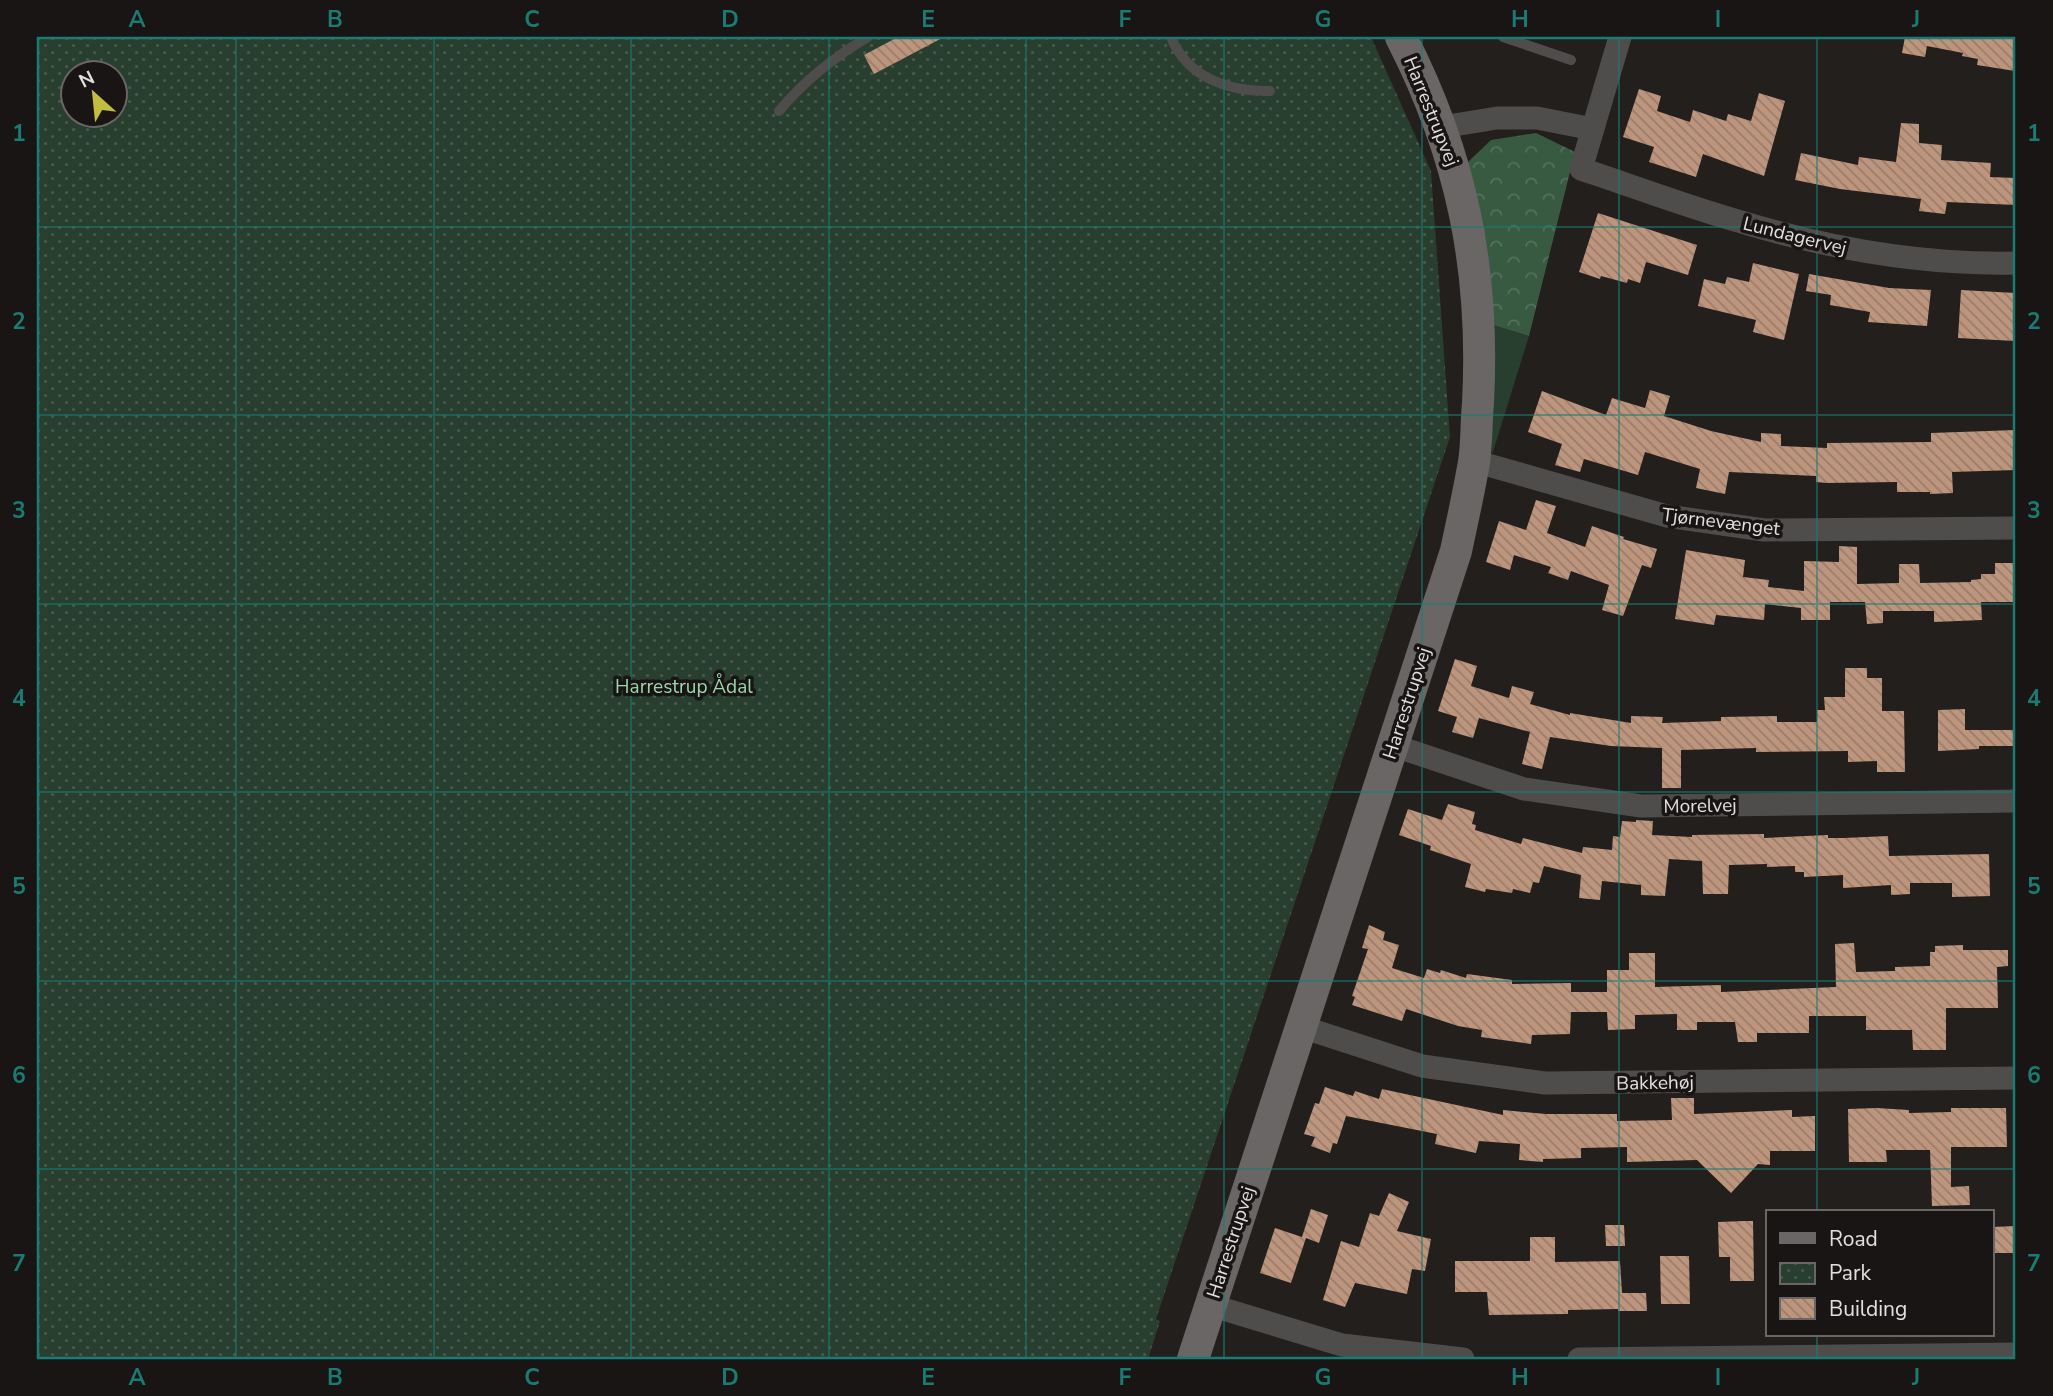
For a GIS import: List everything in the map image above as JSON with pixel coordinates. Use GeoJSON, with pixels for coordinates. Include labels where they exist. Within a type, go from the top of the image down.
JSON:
{"type":"FeatureCollection","features":[{"type":"Feature","properties":{"kind":"street","name":"Harrestrupvej"},"geometry":{"type":"LineString","coordinates":[[1192,1359],[1455,551],[1474,461],[1480,354],[1473,246],[1460,183],[1442,127],[1401,37]]}},
{"type":"Feature","properties":{"kind":"street"},"geometry":{"type":"LineString","coordinates":[[1442,127],[1497,118],[1537,118],[1593,129],[1620,37]]}},
{"type":"Feature","properties":{"kind":"street","name":"Lundagervej"},"geometry":{"type":"LineString","coordinates":[[1593,129],[1581,169],[1739,222],[1869,253],[1985,263],[2016,262]]}},
{"type":"Feature","properties":{"kind":"street","name":"Tjørnevænget"},"geometry":{"type":"LineString","coordinates":[[1474,461],[1667,516],[1764,530],[2016,528]]}},
{"type":"Feature","properties":{"kind":"street","name":"Morelvej"},"geometry":{"type":"LineString","coordinates":[[1392,745],[1524,789],[1641,806],[2016,801]]}},
{"type":"Feature","properties":{"kind":"street","name":"Bakkehøj"},"geometry":{"type":"LineString","coordinates":[[1302,1027],[1422,1066],[1545,1083],[2016,1078]]}},
{"type":"Feature","properties":{"kind":"street"},"geometry":{"type":"LineString","coordinates":[[1210,1305],[1342,1345],[1463,1359]]}},
{"type":"Feature","properties":{"kind":"street"},"geometry":{"type":"LineString","coordinates":[[1579,1359],[2016,1354]]}},
{"type":"Feature","properties":{"kind":"lane"},"geometry":{"type":"LineString","coordinates":[[779,111],[800,86],[868,37]]}},
{"type":"Feature","properties":{"kind":"lane"},"geometry":{"type":"LineString","coordinates":[[1171,37],[1196,71],[1223,86],[1246,92],[1270,90]]}},
{"type":"Feature","properties":{"kind":"lane"},"geometry":{"type":"LineString","coordinates":[[1503,37],[1571,60]]}},
{"type":"Feature","properties":{"kind":"green space","name":"Harrestrup Ådal"},"geometry":{"type":"Polygon","coordinates":[[[37,37],[1371,37],[1431,171],[1450,437],[1156,1319],[1160,1321],[1148,1359],[37,1359],[37,37]]]}},
{"type":"Feature","properties":{"kind":"green space"},"geometry":{"type":"Polygon","coordinates":[[[1536,133],[1575,152],[1529,336],[1490,324],[1467,163],[1491,140],[1536,133]]]}},
{"type":"Feature","properties":{"kind":"green space"},"geometry":{"type":"Polygon","coordinates":[[[1490,324],[1529,336],[1492,455],[1490,324]]]}},
{"type":"Feature","properties":{"kind":"building"},"geometry":{"type":"Polygon","coordinates":[[[898,37],[944,37],[874,74],[864,55],[898,37]]]}},
{"type":"Feature","properties":{"kind":"building"},"geometry":{"type":"Polygon","coordinates":[[[1905,37],[2016,37],[2015,71],[1977,65],[1978,59],[1962,56],[1963,53],[1927,46],[1925,57],[1902,53],[1905,37]]]}},
{"type":"Feature","properties":{"kind":"building"},"geometry":{"type":"Polygon","coordinates":[[[1639,89],[1661,96],[1657,111],[1690,122],[1693,110],[1726,121],[1728,114],[1751,121],[1759,93],[1785,101],[1764,176],[1703,154],[1696,177],[1649,162],[1654,147],[1623,137],[1639,89]]]}},
{"type":"Feature","properties":{"kind":"building"},"geometry":{"type":"Polygon","coordinates":[[[1901,123],[1919,124],[1919,143],[1942,145],[1941,160],[1991,163],[1990,177],[2016,178],[2016,205],[1947,202],[1945,214],[1919,211],[1921,199],[1840,189],[1795,180],[1801,153],[1858,165],[1859,157],[1896,162],[1901,123]]]}},
{"type":"Feature","properties":{"kind":"building"},"geometry":{"type":"Polygon","coordinates":[[[1598,213],[1697,245],[1688,275],[1646,262],[1640,283],[1628,279],[1627,283],[1601,276],[1600,279],[1579,272],[1598,213]]]}},
{"type":"Feature","properties":{"kind":"building"},"geometry":{"type":"Polygon","coordinates":[[[1753,263],[1799,274],[1784,340],[1753,332],[1756,320],[1698,306],[1704,279],[1725,284],[1727,277],[1749,282],[1753,263]]]}},
{"type":"Feature","properties":{"kind":"building"},"geometry":{"type":"Polygon","coordinates":[[[1809,274],[1889,288],[1931,290],[1927,326],[1868,322],[1870,312],[1830,305],[1831,295],[1806,291],[1809,274]]]}},
{"type":"Feature","properties":{"kind":"building"},"geometry":{"type":"Polygon","coordinates":[[[1961,290],[2016,293],[2015,341],[1958,338],[1961,290]]]}},
{"type":"Feature","properties":{"kind":"building"},"geometry":{"type":"Polygon","coordinates":[[[1650,390],[1670,396],[1664,416],[1711,431],[1761,442],[1761,433],[1781,434],[1781,446],[1827,448],[1827,443],[1931,442],[1931,433],[2016,430],[2016,470],[1952,472],[1953,493],[1930,494],[1897,492],[1897,482],[1827,483],[1816,482],[1816,476],[1729,472],[1725,494],[1696,488],[1700,469],[1645,452],[1638,475],[1584,459],[1580,472],[1555,465],[1562,444],[1528,432],[1542,391],[1606,415],[1612,398],[1645,408],[1650,390]]]}},
{"type":"Feature","properties":{"kind":"building"},"geometry":{"type":"Polygon","coordinates":[[[1536,500],[1556,506],[1547,533],[1585,547],[1592,526],[1657,549],[1651,568],[1642,565],[1623,616],[1602,610],[1609,585],[1571,571],[1568,580],[1548,573],[1551,567],[1514,555],[1510,570],[1486,562],[1499,521],[1526,530],[1536,500]]]}},
{"type":"Feature","properties":{"kind":"building"},"geometry":{"type":"Polygon","coordinates":[[[1839,546],[1857,547],[1857,584],[1899,583],[1899,564],[1919,564],[1920,583],[1971,582],[1981,579],[1981,574],[1995,574],[1995,563],[2015,563],[2016,602],[1981,602],[1982,620],[1934,622],[1934,611],[1883,611],[1883,623],[1867,624],[1865,602],[1830,602],[1830,620],[1801,620],[1801,608],[1765,604],[1764,620],[1716,615],[1714,625],[1675,619],[1686,550],[1745,560],[1743,577],[1769,580],[1768,587],[1804,591],[1804,561],[1839,562],[1839,546]]]}},
{"type":"Feature","properties":{"kind":"building"},"geometry":{"type":"Polygon","coordinates":[[[1455,659],[1477,666],[1471,686],[1509,698],[1512,686],[1534,692],[1530,704],[1570,715],[1631,723],[1631,716],[1663,717],[1662,723],[1721,721],[1721,717],[1777,716],[1777,722],[1817,722],[1817,710],[1825,710],[1824,697],[1845,697],[1845,668],[1867,668],[1867,678],[1882,678],[1882,711],[1904,711],[1905,772],[1877,772],[1877,761],[1848,762],[1848,751],[1756,752],[1756,748],[1681,750],[1681,788],[1662,788],[1662,748],[1611,746],[1550,737],[1542,769],[1522,764],[1530,732],[1479,718],[1473,738],[1452,732],[1457,717],[1438,711],[1455,659]]]}},
{"type":"Feature","properties":{"kind":"building"},"geometry":{"type":"Polygon","coordinates":[[[1965,709],[1965,730],[2016,730],[2016,746],[1979,746],[1979,749],[1938,751],[1938,710],[1965,709]]]}},
{"type":"Feature","properties":{"kind":"building"},"geometry":{"type":"Polygon","coordinates":[[[1448,804],[1475,812],[1472,824],[1476,825],[1475,830],[1521,844],[1523,838],[1582,853],[1583,847],[1612,850],[1613,836],[1620,837],[1622,821],[1636,820],[1653,821],[1652,835],[1692,837],[1764,834],[1764,838],[1888,836],[1889,856],[1989,854],[1990,896],[1952,897],[1952,883],[1910,883],[1910,894],[1891,895],[1891,885],[1843,888],[1843,875],[1804,877],[1804,872],[1795,872],[1795,866],[1767,867],[1767,864],[1729,865],[1728,894],[1703,894],[1702,861],[1669,859],[1665,896],[1641,895],[1641,885],[1602,881],[1600,900],[1579,898],[1581,875],[1544,866],[1539,883],[1533,882],[1530,893],[1513,889],[1512,893],[1486,889],[1485,892],[1465,887],[1471,864],[1430,850],[1431,846],[1399,835],[1408,809],[1442,820],[1448,804]]]}},
{"type":"Feature","properties":{"kind":"building"},"geometry":{"type":"Polygon","coordinates":[[[1369,925],[1385,932],[1383,940],[1399,945],[1392,968],[1424,978],[1427,969],[1440,973],[1441,970],[1466,978],[1467,974],[1512,980],[1512,984],[1571,983],[1571,992],[1607,992],[1607,970],[1629,970],[1629,953],[1655,953],[1655,987],[1721,985],[1721,992],[1836,987],[1835,944],[1854,943],[1856,972],[1895,971],[1895,967],[1930,966],[1930,952],[1935,952],[1935,946],[1963,945],[1963,950],[2008,950],[2008,966],[1997,967],[1998,1008],[1946,1008],[1946,1050],[1913,1050],[1912,1030],[1866,1030],[1866,1016],[1809,1016],[1809,1033],[1757,1033],[1757,1042],[1738,1042],[1735,1022],[1697,1022],[1697,1030],[1677,1030],[1677,1014],[1635,1015],[1635,1029],[1608,1030],[1607,1012],[1571,1012],[1570,1034],[1532,1035],[1531,1044],[1481,1037],[1482,1030],[1458,1026],[1406,1009],[1402,1021],[1352,1005],[1355,997],[1352,996],[1368,949],[1362,948],[1369,925]]]}},
{"type":"Feature","properties":{"kind":"building"},"geometry":{"type":"Polygon","coordinates":[[[1325,1087],[1353,1096],[1355,1091],[1379,1099],[1382,1089],[1503,1115],[1503,1110],[1546,1114],[1617,1114],[1617,1121],[1672,1120],[1671,1098],[1694,1098],[1694,1114],[1792,1110],[1792,1117],[1815,1116],[1815,1151],[1770,1151],[1770,1165],[1758,1164],[1731,1193],[1697,1160],[1627,1162],[1627,1147],[1581,1148],[1581,1158],[1543,1159],[1543,1162],[1519,1160],[1520,1144],[1479,1141],[1476,1153],[1435,1144],[1437,1134],[1346,1116],[1337,1144],[1333,1143],[1330,1153],[1311,1146],[1315,1137],[1304,1134],[1315,1103],[1319,1104],[1325,1087]]]}},
{"type":"Feature","properties":{"kind":"building"},"geometry":{"type":"Polygon","coordinates":[[[1951,1108],[2006,1108],[2007,1147],[1951,1147],[1951,1187],[1969,1186],[1970,1205],[1932,1206],[1930,1150],[1886,1150],[1887,1162],[1849,1162],[1848,1109],[1909,1110],[1909,1113],[1951,1112],[1951,1108]]]}},
{"type":"Feature","properties":{"kind":"building"},"geometry":{"type":"Polygon","coordinates":[[[1389,1193],[1409,1202],[1397,1231],[1431,1239],[1425,1271],[1412,1269],[1407,1294],[1355,1283],[1345,1307],[1323,1300],[1341,1241],[1359,1247],[1370,1213],[1379,1216],[1389,1193]]]}},
{"type":"Feature","properties":{"kind":"building"},"geometry":{"type":"Polygon","coordinates":[[[1311,1209],[1328,1215],[1319,1243],[1306,1238],[1291,1283],[1260,1273],[1275,1228],[1302,1237],[1311,1209]]]}},
{"type":"Feature","properties":{"kind":"building"},"geometry":{"type":"Polygon","coordinates":[[[1753,1221],[1754,1281],[1730,1281],[1730,1257],[1719,1257],[1718,1222],[1753,1221]]]}},
{"type":"Feature","properties":{"kind":"building"},"geometry":{"type":"Polygon","coordinates":[[[1605,1225],[1624,1225],[1625,1246],[1606,1246],[1605,1225]]]}},
{"type":"Feature","properties":{"kind":"building"},"geometry":{"type":"Polygon","coordinates":[[[2016,1226],[2016,1253],[1994,1253],[1994,1227],[2016,1226]]]}},
{"type":"Feature","properties":{"kind":"building"},"geometry":{"type":"Polygon","coordinates":[[[1530,1237],[1555,1237],[1555,1262],[1620,1261],[1622,1293],[1646,1293],[1647,1311],[1568,1310],[1568,1314],[1489,1315],[1487,1292],[1455,1292],[1455,1261],[1530,1261],[1530,1237]]]}},
{"type":"Feature","properties":{"kind":"building"},"geometry":{"type":"Polygon","coordinates":[[[1660,1256],[1689,1256],[1690,1304],[1661,1304],[1660,1256]]]}}]}
